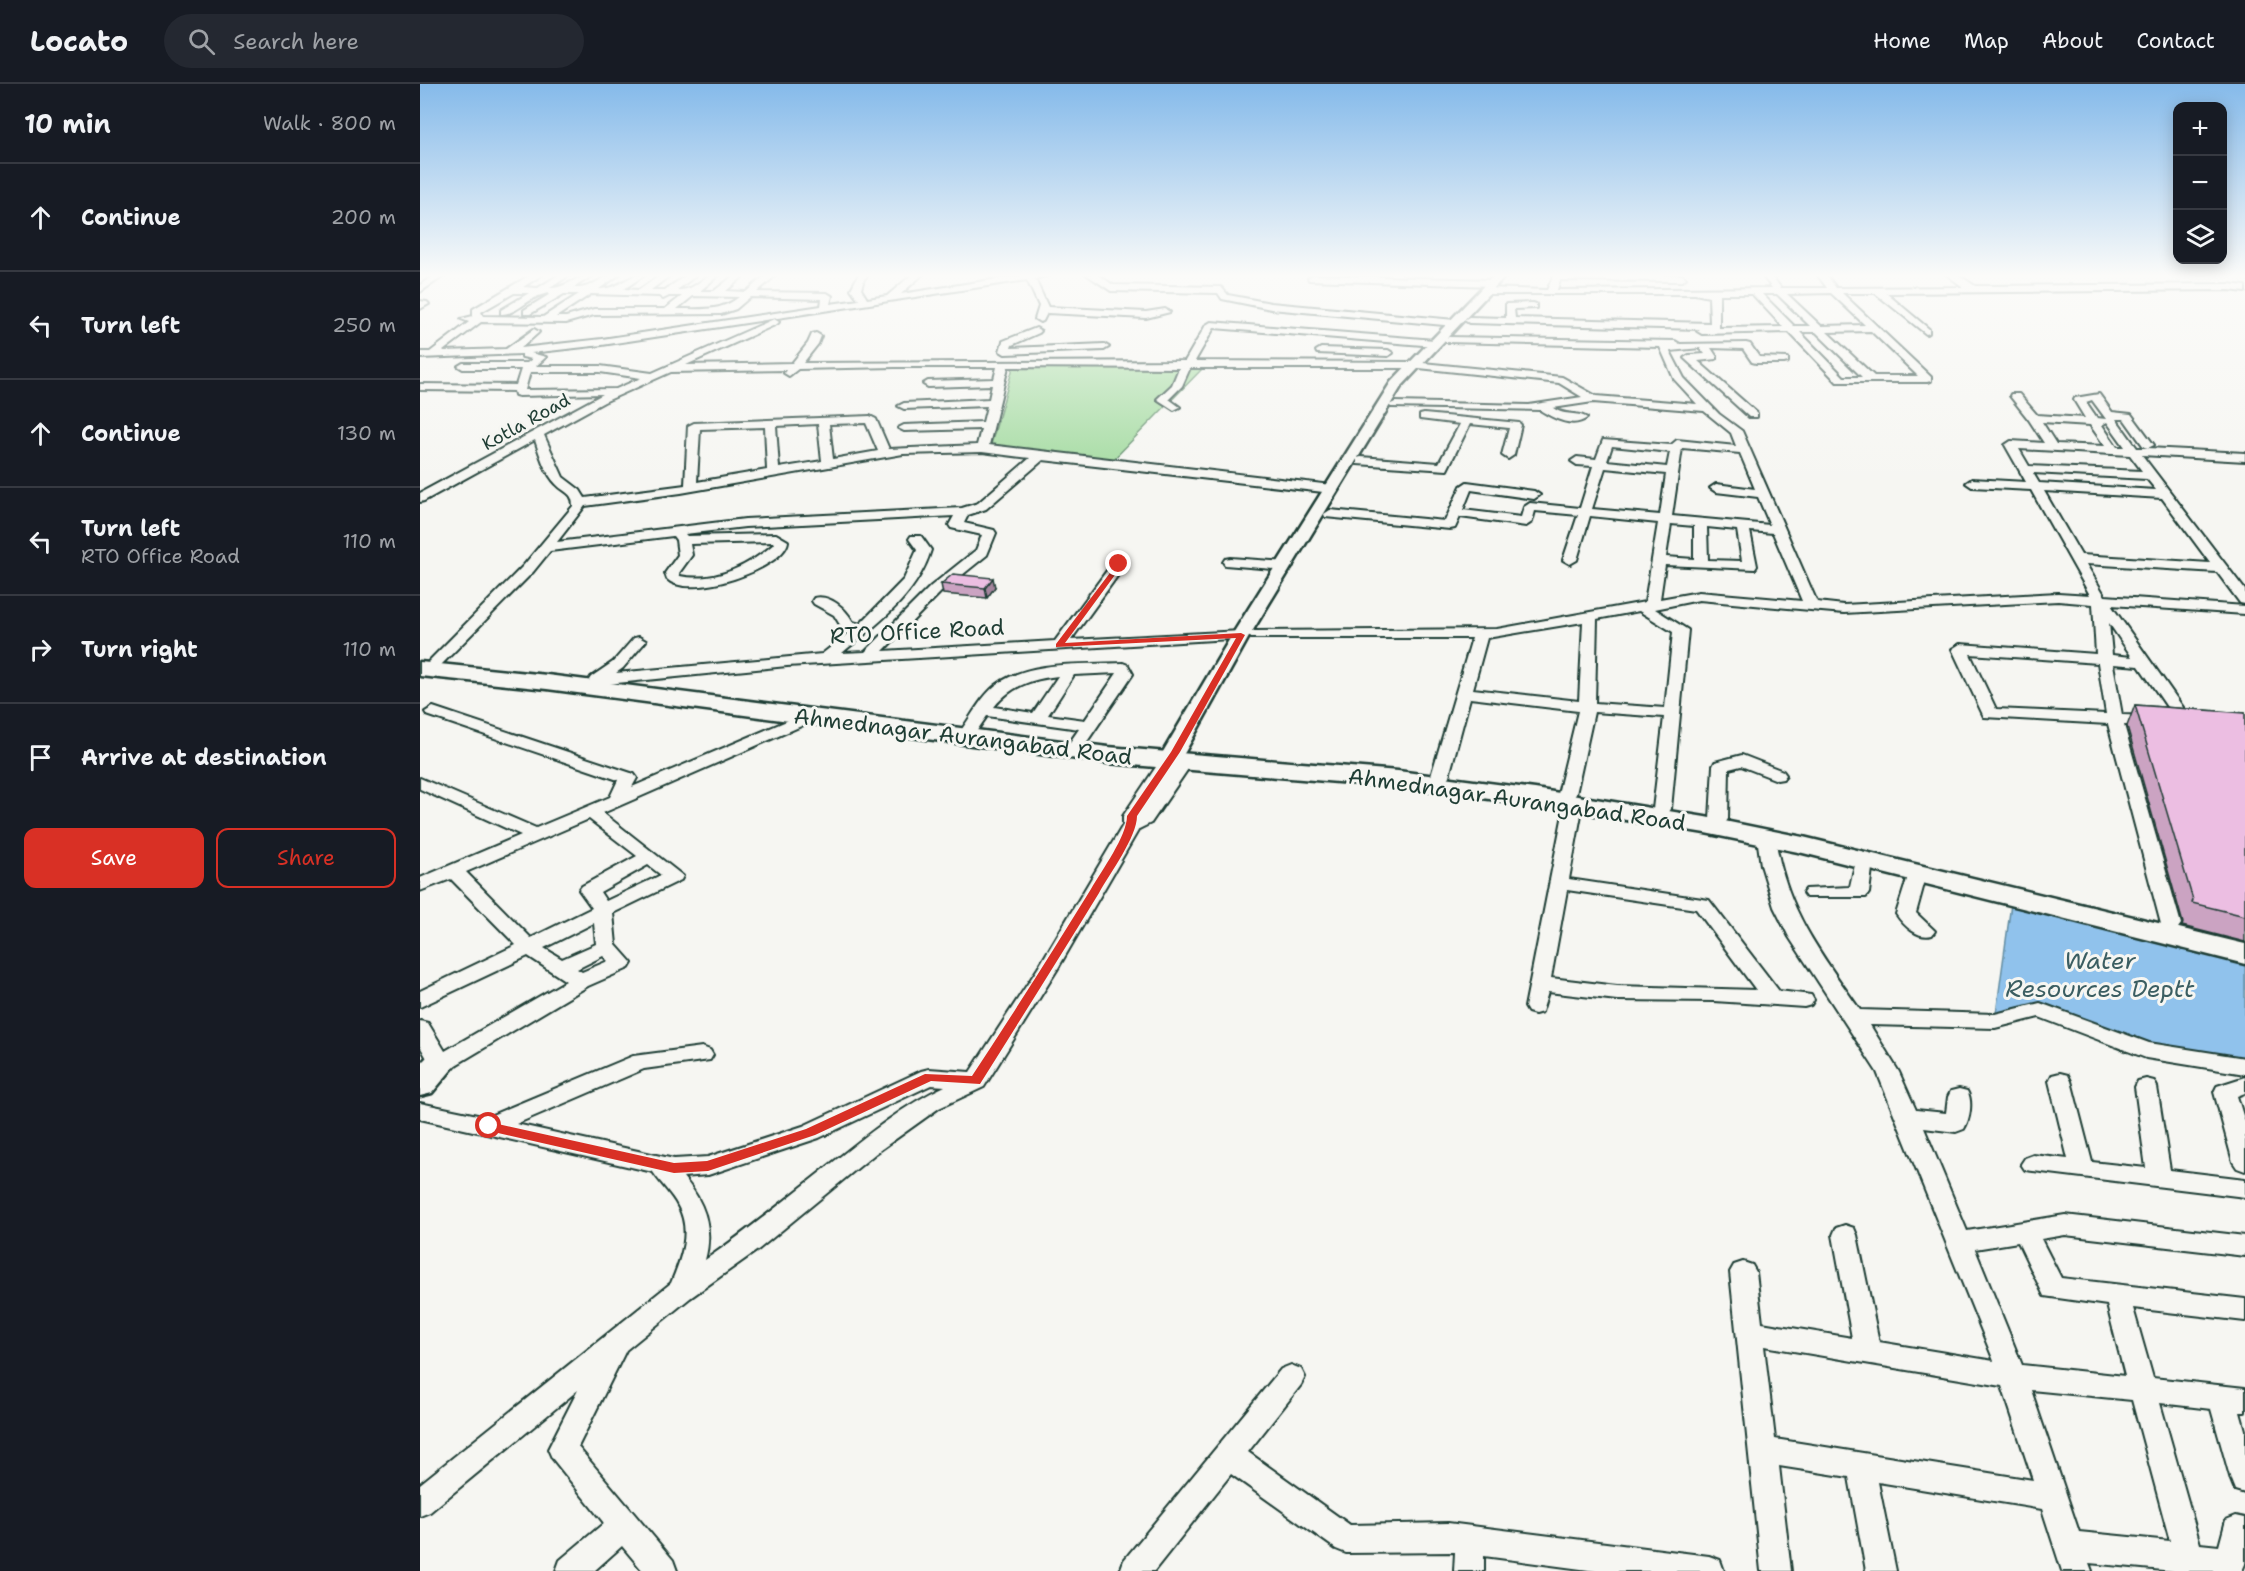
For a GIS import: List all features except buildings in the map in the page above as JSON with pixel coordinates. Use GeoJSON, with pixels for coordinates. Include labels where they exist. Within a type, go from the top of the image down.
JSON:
{"type":"FeatureCollection","features":[{"type":"Feature","properties":{"kind":"highway"},"geometry":{"type":"LineString","coordinates":[[425,668],[597,680],[977,720],[1083,734],[1179,758],[1440,776],[1570,799],[1662,809],[1805,837],[2245,943]]}},
{"type":"Feature","properties":{"kind":"highway","name":"Ahmednagar Aurangabad Road"},"geometry":{"type":"LineString","coordinates":[[425,668],[809,717],[1570,799],[1766,837],[2245,954]]}},
{"type":"Feature","properties":{"kind":"main road"},"geometry":{"type":"LineString","coordinates":[[1249,635],[1330,514],[1418,365],[1435,343]]}},
{"type":"Feature","properties":{"kind":"main road"},"geometry":{"type":"LineString","coordinates":[[1179,758],[1286,566],[1396,385],[1445,343]]}},
{"type":"Feature","properties":{"kind":"street"},"geometry":{"type":"LineString","coordinates":[[509,352],[522,343]]}},
{"type":"Feature","properties":{"kind":"street"},"geometry":{"type":"LineString","coordinates":[[420,355],[509,352],[589,343]]}},
{"type":"Feature","properties":{"kind":"street","name":"Kotla Road"},"geometry":{"type":"LineString","coordinates":[[420,498],[619,391],[727,343]]}},
{"type":"Feature","properties":{"kind":"street"},"geometry":{"type":"LineString","coordinates":[[791,371],[813,343]]}},
{"type":"Feature","properties":{"kind":"street"},"geometry":{"type":"LineString","coordinates":[[1007,343],[1005,351],[1104,347]]}},
{"type":"Feature","properties":{"kind":"street"},"geometry":{"type":"LineString","coordinates":[[1030,350],[1032,343]]}},
{"type":"Feature","properties":{"kind":"street"},"geometry":{"type":"LineString","coordinates":[[1174,407],[1162,399],[1177,386],[1186,365],[1200,343]]}},
{"type":"Feature","properties":{"kind":"street"},"geometry":{"type":"LineString","coordinates":[[1356,352],[1357,343]]}},
{"type":"Feature","properties":{"kind":"street"},"geometry":{"type":"LineString","coordinates":[[1321,351],[1391,354],[1407,343]]}},
{"type":"Feature","properties":{"kind":"street"},"geometry":{"type":"LineString","coordinates":[[1621,343],[1746,346],[1756,360],[1784,360]]}},
{"type":"Feature","properties":{"kind":"street"},"geometry":{"type":"LineString","coordinates":[[1805,343],[1840,380],[1927,379],[1890,343]]}},
{"type":"Feature","properties":{"kind":"street"},"geometry":{"type":"LineString","coordinates":[[1835,343],[1872,380]]}},
{"type":"Feature","properties":{"kind":"street"},"geometry":{"type":"LineString","coordinates":[[420,345],[445,345]]}},
{"type":"Feature","properties":{"kind":"street"},"geometry":{"type":"LineString","coordinates":[[432,355],[445,345]]}},
{"type":"Feature","properties":{"kind":"street"},"geometry":{"type":"LineString","coordinates":[[1703,345],[1712,357],[1689,358],[1753,415]]}},
{"type":"Feature","properties":{"kind":"street"},"geometry":{"type":"LineString","coordinates":[[1703,345],[1664,348],[1706,426],[1745,450]]}},
{"type":"Feature","properties":{"kind":"street"},"geometry":{"type":"LineString","coordinates":[[509,352],[542,357],[528,368],[519,393],[619,391]]}},
{"type":"Feature","properties":{"kind":"street"},"geometry":{"type":"LineString","coordinates":[[669,369],[791,371],[895,364],[1418,365],[1562,380],[1593,399],[1736,431],[1811,606]]}},
{"type":"Feature","properties":{"kind":"street"},"geometry":{"type":"LineString","coordinates":[[982,448],[1003,365]]}},
{"type":"Feature","properties":{"kind":"street"},"geometry":{"type":"LineString","coordinates":[[420,366],[600,369],[653,376],[668,383]]}},
{"type":"Feature","properties":{"kind":"street"},"geometry":{"type":"LineString","coordinates":[[420,377],[451,378]]}},
{"type":"Feature","properties":{"kind":"street"},"geometry":{"type":"LineString","coordinates":[[928,384],[998,382]]}},
{"type":"Feature","properties":{"kind":"street"},"geometry":{"type":"LineString","coordinates":[[420,387],[520,388]]}},
{"type":"Feature","properties":{"kind":"street"},"geometry":{"type":"LineString","coordinates":[[2015,396],[2034,418],[2052,447]]}},
{"type":"Feature","properties":{"kind":"street"},"geometry":{"type":"LineString","coordinates":[[2113,450],[2079,400],[2094,396],[2150,475],[2245,600]]}},
{"type":"Feature","properties":{"kind":"street"},"geometry":{"type":"LineString","coordinates":[[1392,409],[1528,408],[1593,399]]}},
{"type":"Feature","properties":{"kind":"street"},"geometry":{"type":"LineString","coordinates":[[904,406],[994,402]]}},
{"type":"Feature","properties":{"kind":"street"},"geometry":{"type":"LineString","coordinates":[[1542,406],[1560,418],[1581,418]]}},
{"type":"Feature","properties":{"kind":"street"},"geometry":{"type":"LineString","coordinates":[[1392,409],[1515,425],[1508,455]]}},
{"type":"Feature","properties":{"kind":"street"},"geometry":{"type":"LineString","coordinates":[[2113,422],[2127,416],[2148,445]]}},
{"type":"Feature","properties":{"kind":"street"},"geometry":{"type":"LineString","coordinates":[[2034,418],[2113,422],[2138,430]]}},
{"type":"Feature","properties":{"kind":"street"},"geometry":{"type":"LineString","coordinates":[[691,487],[694,426],[870,419],[885,454]]}},
{"type":"Feature","properties":{"kind":"street"},"geometry":{"type":"LineString","coordinates":[[1361,461],[1443,467],[1467,420]]}},
{"type":"Feature","properties":{"kind":"street"},"geometry":{"type":"LineString","coordinates":[[823,421],[828,464]]}},
{"type":"Feature","properties":{"kind":"street"},"geometry":{"type":"LineString","coordinates":[[770,423],[773,473]]}},
{"type":"Feature","properties":{"kind":"street"},"geometry":{"type":"LineString","coordinates":[[904,428],[988,425]]}},
{"type":"Feature","properties":{"kind":"street"},"geometry":{"type":"LineString","coordinates":[[1662,809],[1681,630],[1647,606],[1658,561],[1677,444],[1706,426]]}},
{"type":"Feature","properties":{"kind":"street"},"geometry":{"type":"LineString","coordinates":[[425,668],[528,569],[580,503],[577,491],[558,480],[538,434]]}},
{"type":"Feature","properties":{"kind":"street"},"geometry":{"type":"LineString","coordinates":[[1570,560],[1607,442],[1676,449]]}},
{"type":"Feature","properties":{"kind":"street"},"geometry":{"type":"LineString","coordinates":[[2144,662],[1960,649],[1990,714],[2114,718],[2192,724],[2100,600],[2011,446],[2245,457]]}},
{"type":"Feature","properties":{"kind":"street"},"geometry":{"type":"LineString","coordinates":[[580,503],[691,487],[903,450],[982,448],[1332,489]]}},
{"type":"Feature","properties":{"kind":"street"},"geometry":{"type":"LineString","coordinates":[[546,547],[680,535],[745,523],[963,512],[982,506],[1040,456]]}},
{"type":"Feature","properties":{"kind":"street"},"geometry":{"type":"LineString","coordinates":[[1577,461],[1673,471]]}},
{"type":"Feature","properties":{"kind":"street"},"geometry":{"type":"LineString","coordinates":[[2025,469],[2150,475]]}},
{"type":"Feature","properties":{"kind":"street"},"geometry":{"type":"LineString","coordinates":[[1972,483],[2165,494]]}},
{"type":"Feature","properties":{"kind":"street"},"geometry":{"type":"LineString","coordinates":[[1330,514],[1450,525],[1467,486],[1534,495]]}},
{"type":"Feature","properties":{"kind":"street"},"geometry":{"type":"LineString","coordinates":[[1716,488],[1764,494]]}},
{"type":"Feature","properties":{"kind":"street"},"geometry":{"type":"LineString","coordinates":[[1455,513],[1526,522],[1530,507],[1780,530]]}},
{"type":"Feature","properties":{"kind":"street"},"geometry":{"type":"LineString","coordinates":[[869,657],[936,589],[982,552],[989,533],[956,525],[963,512]]}},
{"type":"Feature","properties":{"kind":"street"},"geometry":{"type":"LineString","coordinates":[[1700,524],[1701,564]]}},
{"type":"Feature","properties":{"kind":"street"},"geometry":{"type":"LineString","coordinates":[[1658,561],[1750,566],[1743,527]]}},
{"type":"Feature","properties":{"kind":"street"},"geometry":{"type":"LineString","coordinates":[[680,535],[717,541],[770,537],[781,540],[781,544],[771,554],[725,579],[695,583],[674,579],[672,573],[685,555],[680,535]]}},
{"type":"Feature","properties":{"kind":"street"},"geometry":{"type":"LineString","coordinates":[[826,659],[862,629],[915,575],[924,550],[916,539]]}},
{"type":"Feature","properties":{"kind":"street"},"geometry":{"type":"LineString","coordinates":[[2078,559],[2221,568]]}},
{"type":"Feature","properties":{"kind":"street"},"geometry":{"type":"LineString","coordinates":[[1230,562],[1286,566]]}},
{"type":"Feature","properties":{"kind":"street"},"geometry":{"type":"LineString","coordinates":[[1059,646],[1119,564]]}},
{"type":"Feature","properties":{"kind":"street","name":"RTO Office Road"},"geometry":{"type":"LineString","coordinates":[[597,680],[826,659],[1249,635],[1497,633],[1699,596],[1844,609],[2058,597],[2245,610]]}},
{"type":"Feature","properties":{"kind":"street"},"geometry":{"type":"LineString","coordinates":[[2100,600],[2100,623],[2114,718],[2171,924]]}},
{"type":"Feature","properties":{"kind":"street"},"geometry":{"type":"LineString","coordinates":[[819,601],[840,612],[847,625],[862,629]]}},
{"type":"Feature","properties":{"kind":"street"},"geometry":{"type":"LineString","coordinates":[[1535,1007],[1559,883],[1570,799],[1587,707],[1590,616]]}},
{"type":"Feature","properties":{"kind":"street"},"geometry":{"type":"LineString","coordinates":[[1440,776],[1481,633]]}},
{"type":"Feature","properties":{"kind":"street"},"geometry":{"type":"LineString","coordinates":[[597,680],[618,665],[639,641]]}},
{"type":"Feature","properties":{"kind":"street"},"geometry":{"type":"LineString","coordinates":[[1123,668],[1125,674],[1083,734],[1038,717],[977,720],[997,694],[1015,681],[1051,672],[1123,668]]}},
{"type":"Feature","properties":{"kind":"street"},"geometry":{"type":"LineString","coordinates":[[1038,717],[1069,671]]}},
{"type":"Feature","properties":{"kind":"street"},"geometry":{"type":"LineString","coordinates":[[1464,693],[1587,707],[1672,713]]}},
{"type":"Feature","properties":{"kind":"street"},"geometry":{"type":"LineString","coordinates":[[434,712],[628,778],[616,801]]}},
{"type":"Feature","properties":{"kind":"street"},"geometry":{"type":"LineString","coordinates":[[420,885],[809,717]]}},
{"type":"Feature","properties":{"kind":"street"},"geometry":{"type":"LineString","coordinates":[[420,1502],[681,1290],[750,1242],[889,1132],[931,1102],[976,1081],[1053,960],[1132,825],[1145,819],[1153,809],[1179,758]]}},
{"type":"Feature","properties":{"kind":"street"},"geometry":{"type":"LineString","coordinates":[[1719,819],[1721,766],[1742,760],[1777,775]]}},
{"type":"Feature","properties":{"kind":"street"},"geometry":{"type":"LineString","coordinates":[[420,783],[537,835]]}},
{"type":"Feature","properties":{"kind":"street"},"geometry":{"type":"LineString","coordinates":[[420,1000],[674,876],[591,812]]}},
{"type":"Feature","properties":{"kind":"street"},"geometry":{"type":"LineString","coordinates":[[1766,837],[1770,865],[1784,907],[1799,937],[1888,1072],[1909,1118],[2012,1376],[2073,1558],[2189,1558],[2231,1562],[2236,1530],[2245,1532]]}},
{"type":"Feature","properties":{"kind":"street"},"geometry":{"type":"LineString","coordinates":[[420,1028],[431,1073],[581,981],[622,963],[606,947],[603,911],[589,890],[649,857]]}},
{"type":"Feature","properties":{"kind":"street"},"geometry":{"type":"LineString","coordinates":[[1813,893],[1858,892],[1864,860]]}},
{"type":"Feature","properties":{"kind":"street"},"geometry":{"type":"LineString","coordinates":[[453,870],[530,948],[581,981]]}},
{"type":"Feature","properties":{"kind":"street"},"geometry":{"type":"LineString","coordinates":[[1918,873],[1906,914],[1925,931]]}},
{"type":"Feature","properties":{"kind":"street"},"geometry":{"type":"LineString","coordinates":[[1559,883],[1702,904],[1774,999]]}},
{"type":"Feature","properties":{"kind":"street"},"geometry":{"type":"LineString","coordinates":[[561,968],[606,947]]}},
{"type":"Feature","properties":{"kind":"street"},"geometry":{"type":"LineString","coordinates":[[1539,984],[1617,993],[1714,994],[1804,1000]]}},
{"type":"Feature","properties":{"kind":"street"},"geometry":{"type":"LineString","coordinates":[[1853,1017],[1995,1021],[2040,1010],[2146,1050],[2245,1066]]}},
{"type":"Feature","properties":{"kind":"street"},"geometry":{"type":"LineString","coordinates":[[489,1126],[641,1062],[702,1055]]}},
{"type":"Feature","properties":{"kind":"street"},"geometry":{"type":"LineString","coordinates":[[420,1111],[674,1168],[708,1166],[811,1132],[929,1077],[976,1081]]}},
{"type":"Feature","properties":{"kind":"street"},"geometry":{"type":"LineString","coordinates":[[2060,1082],[2082,1170]]}},
{"type":"Feature","properties":{"kind":"street"},"geometry":{"type":"LineString","coordinates":[[2245,1085],[2225,1092],[2245,1162]]}},
{"type":"Feature","properties":{"kind":"street"},"geometry":{"type":"LineString","coordinates":[[2146,1087],[2159,1179]]}},
{"type":"Feature","properties":{"kind":"street"},"geometry":{"type":"LineString","coordinates":[[1909,1118],[1956,1123],[1959,1097]]}},
{"type":"Feature","properties":{"kind":"street"},"geometry":{"type":"LineString","coordinates":[[661,1164],[689,1203],[696,1222],[697,1249],[681,1290]]}},
{"type":"Feature","properties":{"kind":"street"},"geometry":{"type":"LineString","coordinates":[[2033,1164],[2245,1188]]}},
{"type":"Feature","properties":{"kind":"street"},"geometry":{"type":"LineString","coordinates":[[1959,1242],[2065,1225],[2245,1246]]}},
{"type":"Feature","properties":{"kind":"street"},"geometry":{"type":"LineString","coordinates":[[2025,1231],[2053,1288],[2245,1310]]}},
{"type":"Feature","properties":{"kind":"street"},"geometry":{"type":"LineString","coordinates":[[1845,1235],[1868,1352]]}},
{"type":"Feature","properties":{"kind":"street"},"geometry":{"type":"LineString","coordinates":[[1743,1272],[1776,1571]]}},
{"type":"Feature","properties":{"kind":"street"},"geometry":{"type":"LineString","coordinates":[[2117,1296],[2189,1558]]}},
{"type":"Feature","properties":{"kind":"street"},"geometry":{"type":"LineString","coordinates":[[1750,1332],[2012,1376],[2234,1399],[2245,1480]]}},
{"type":"Feature","properties":{"kind":"street"},"geometry":{"type":"LineString","coordinates":[[618,1341],[562,1449],[662,1571]]}},
{"type":"Feature","properties":{"kind":"street"},"geometry":{"type":"LineString","coordinates":[[1135,1571],[1291,1377]]}},
{"type":"Feature","properties":{"kind":"street"},"geometry":{"type":"LineString","coordinates":[[1763,1450],[2052,1497]]}},
{"type":"Feature","properties":{"kind":"street"},"geometry":{"type":"LineString","coordinates":[[1228,1455],[1346,1539],[1448,1537],[1616,1565],[1708,1571]]}},
{"type":"Feature","properties":{"kind":"street"},"geometry":{"type":"LineString","coordinates":[[1861,1466],[1881,1571]]}},
{"type":"Feature","properties":{"kind":"street"},"geometry":{"type":"LineString","coordinates":[[572,1571],[624,1525]]}},
{"type":"Feature","properties":{"kind":"street"},"geometry":{"type":"LineString","coordinates":[[1469,1571],[1470,1540]]}},
{"type":"Feature","properties":{"kind":"green space"},"geometry":{"type":"Polygon","coordinates":[[[1014,364],[1203,368],[1108,465],[990,448],[1014,364]]]}},
{"type":"Feature","properties":{"kind":"water","name":"Water Resources Deptt"},"geometry":{"type":"Polygon","coordinates":[[[2012,897],[2245,954],[2245,1064],[2083,1028],[2040,1010],[1995,1021],[2012,897]]]}},
{"type":"Feature","properties":{"kind":"route"},"geometry":{"type":"LineString","coordinates":[[489,1126],[674,1168],[708,1166],[811,1132],[929,1077],[976,1081],[1047,970],[1110,865],[1132,825],[1132,816],[1175,752],[1241,635],[1059,646],[1119,564]]}}]}
